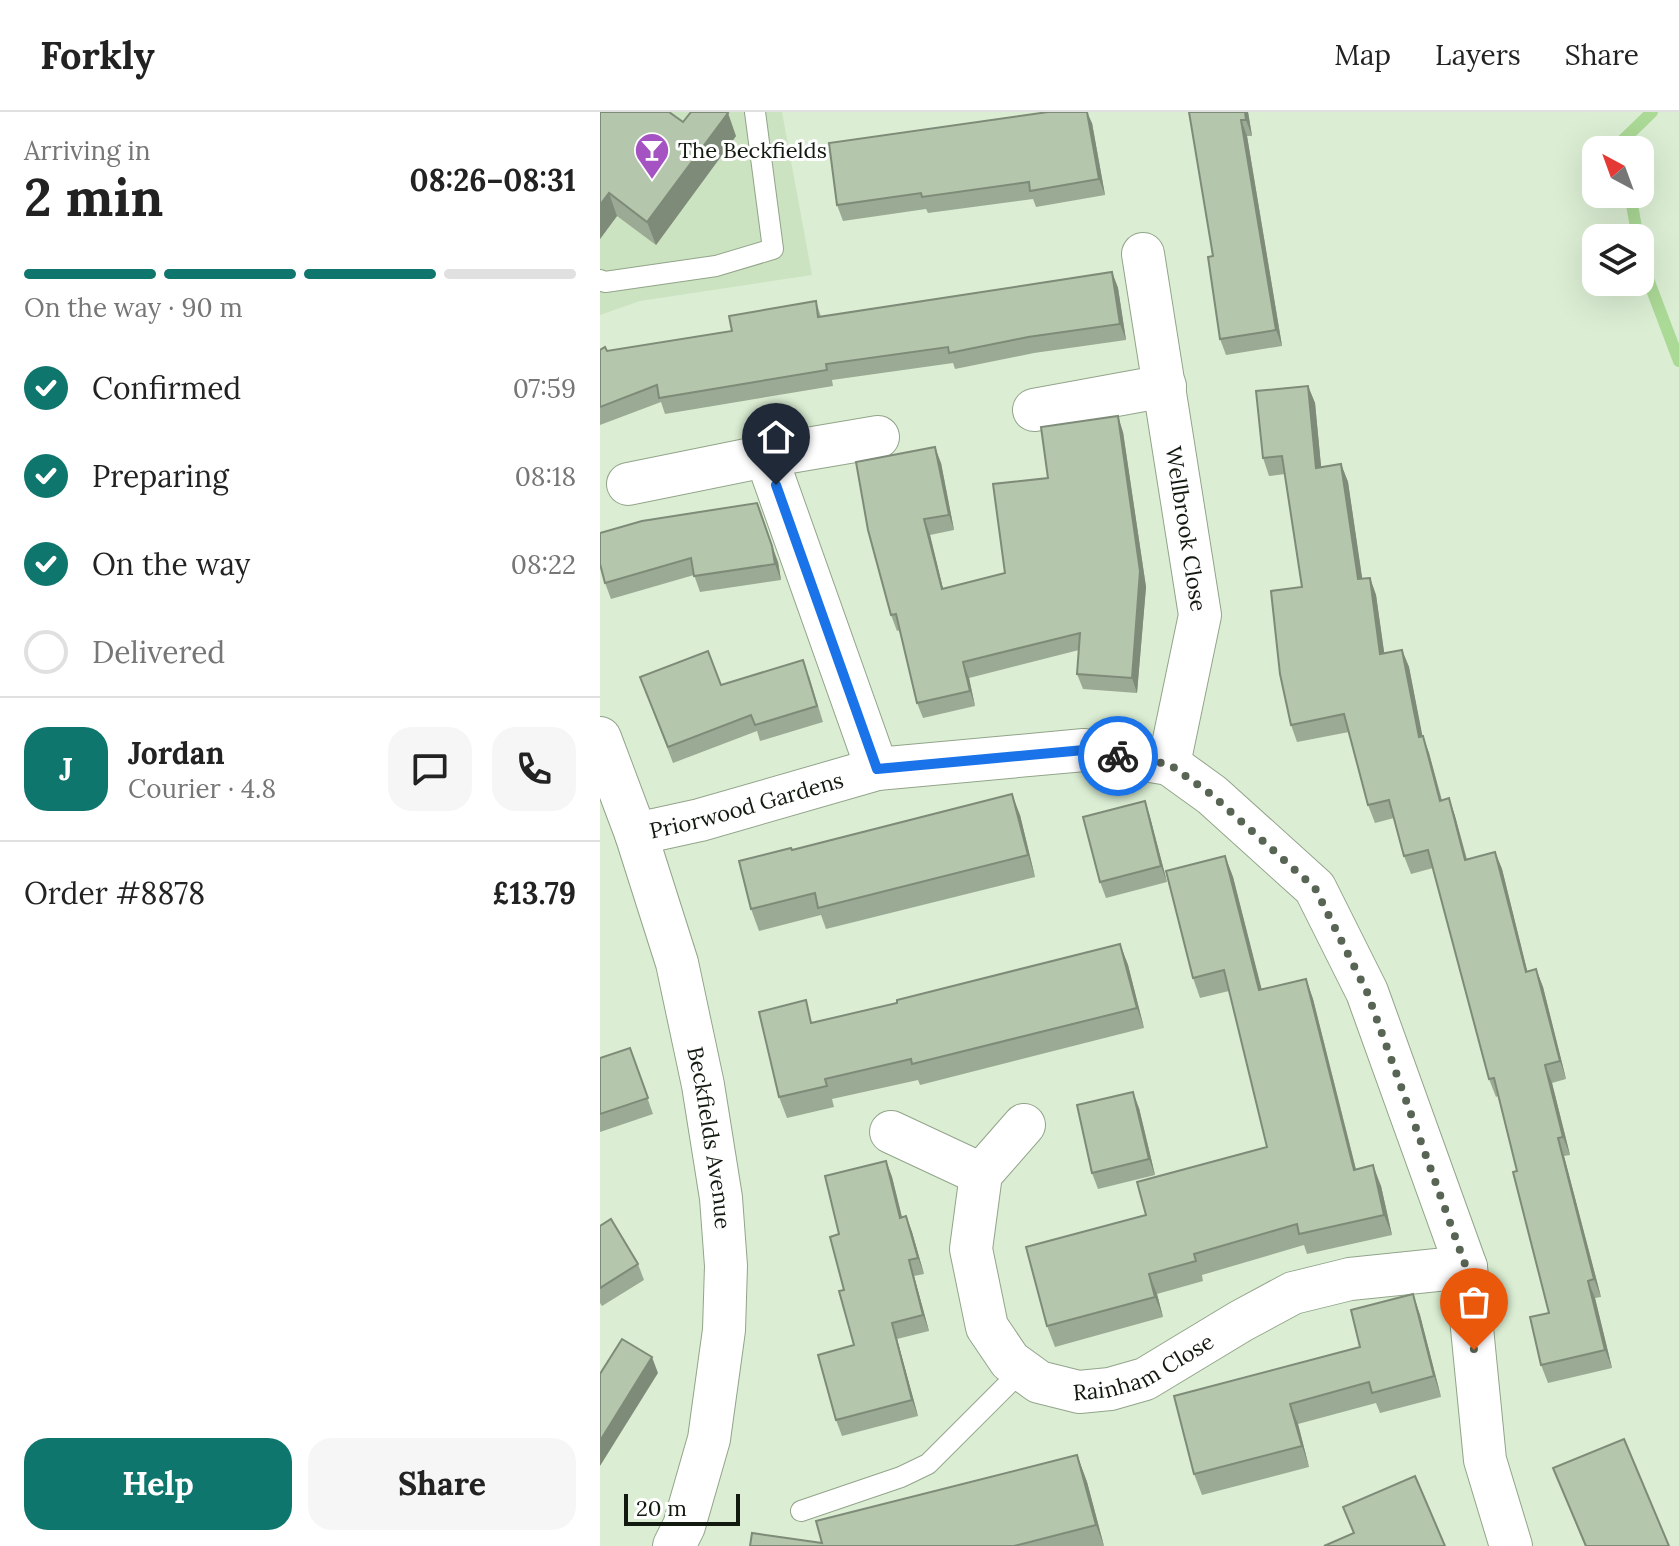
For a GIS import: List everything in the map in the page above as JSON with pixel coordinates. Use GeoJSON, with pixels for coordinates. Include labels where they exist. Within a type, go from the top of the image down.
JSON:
{"type":"FeatureCollection","features":[{"type":"Feature","properties":{"kind":"street","name":"Wellbrook Close"},"geometry":{"type":"LineString","coordinates":[[1143,254],[1200,615],[1169,764]]}},
{"type":"Feature","properties":{"kind":"street"},"geometry":{"type":"LineString","coordinates":[[1034,410],[1165,386]]}},
{"type":"Feature","properties":{"kind":"street"},"geometry":{"type":"LineString","coordinates":[[628,484],[878,437]]}},
{"type":"Feature","properties":{"kind":"street"},"geometry":{"type":"LineString","coordinates":[[766,456],[877,769]]}},
{"type":"Feature","properties":{"kind":"street","name":"Beckfields Avenue"},"geometry":{"type":"LineString","coordinates":[[600,738],[636,834],[677,963],[721,1198],[726,1266],[724,1330],[709,1439],[684,1526],[674,1546]]}},
{"type":"Feature","properties":{"kind":"street","name":"Priorwood Gardens"},"geometry":{"type":"LineString","coordinates":[[636,834],[700,820],[877,769],[1084,750],[1169,764],[1212,795],[1315,888],[1367,992],[1466,1267],[1485,1460],[1511,1546]]}},
{"type":"Feature","properties":{"kind":"street"},"geometry":{"type":"LineString","coordinates":[[891,1132],[981,1174],[1024,1125]]}},
{"type":"Feature","properties":{"kind":"street","name":"Rainham Close"},"geometry":{"type":"LineString","coordinates":[[981,1174],[971,1249],[987,1327],[1010,1361],[1022,1370],[1039,1382],[1079,1392],[1110,1389],[1145,1379],[1293,1293],[1350,1279],[1466,1267]]}},
{"type":"Feature","properties":{"kind":"lane"},"geometry":{"type":"LineString","coordinates":[[600,280],[605,282],[716,266],[773,249],[755,112]]}},
{"type":"Feature","properties":{"kind":"lane"},"geometry":{"type":"LineString","coordinates":[[801,1511],[901,1477],[928,1464],[1022,1370]]}},
{"type":"Feature","properties":{"kind":"shaded area"},"geometry":{"type":"Polygon","coordinates":[[[600,112],[782,112],[812,275],[640,301],[600,315],[600,112]]]}},
{"type":"Feature","properties":{"kind":"building","name":"The Beckfields"},"geometry":{"type":"Polygon","coordinates":[[[600,112],[669,112],[683,122],[691,112],[728,113],[647,222],[609,193],[600,205],[600,112]]]}},
{"type":"Feature","properties":{"kind":"building"},"geometry":{"type":"Polygon","coordinates":[[[1048,112],[1087,112],[1099,179],[1030,191],[1029,182],[837,205],[829,143],[1048,112]]]}},
{"type":"Feature","properties":{"kind":"building"},"geometry":{"type":"Polygon","coordinates":[[[1189,112],[1245,112],[1246,120],[1241,120],[1276,330],[1220,339],[1208,257],[1213,256],[1189,112]]]}},
{"type":"Feature","properties":{"kind":"building"},"geometry":{"type":"Polygon","coordinates":[[[1112,272],[1120,324],[1028,337],[949,353],[948,347],[826,364],[827,370],[659,398],[657,385],[600,407],[600,350],[605,347],[607,351],[732,331],[729,316],[816,301],[818,317],[1112,272]]]}},
{"type":"Feature","properties":{"kind":"building"},"geometry":{"type":"Polygon","coordinates":[[[1308,386],[1316,468],[1341,464],[1358,579],[1370,578],[1380,654],[1402,650],[1419,737],[1423,736],[1440,801],[1449,798],[1465,860],[1495,852],[1526,972],[1536,969],[1560,1061],[1545,1065],[1563,1137],[1558,1138],[1594,1279],[1588,1281],[1605,1350],[1541,1365],[1530,1317],[1549,1313],[1513,1172],[1517,1171],[1494,1078],[1489,1079],[1428,850],[1404,856],[1389,800],[1368,805],[1344,714],[1291,725],[1280,674],[1271,591],[1302,587],[1282,456],[1263,458],[1256,391],[1308,386]]]}},
{"type":"Feature","properties":{"kind":"building"},"geometry":{"type":"Polygon","coordinates":[[[1118,416],[1140,571],[1132,678],[1077,674],[1080,633],[963,662],[970,691],[917,703],[896,614],[891,615],[868,530],[856,462],[935,447],[949,515],[924,519],[942,589],[1005,573],[993,484],[1048,478],[1041,427],[1118,416]]]}},
{"type":"Feature","properties":{"kind":"building"},"geometry":{"type":"Polygon","coordinates":[[[757,503],[775,564],[694,576],[691,558],[605,583],[600,564],[600,533],[642,521],[757,503]]]}},
{"type":"Feature","properties":{"kind":"building"},"geometry":{"type":"Polygon","coordinates":[[[708,651],[721,685],[803,660],[817,706],[755,725],[751,715],[668,747],[640,677],[708,651]]]}},
{"type":"Feature","properties":{"kind":"building"},"geometry":{"type":"Polygon","coordinates":[[[1012,794],[1028,855],[818,908],[815,893],[751,909],[739,861],[1012,794]]]}},
{"type":"Feature","properties":{"kind":"building"},"geometry":{"type":"Polygon","coordinates":[[[1145,801],[1161,866],[1100,882],[1083,817],[1145,801]]]}},
{"type":"Feature","properties":{"kind":"building"},"geometry":{"type":"Polygon","coordinates":[[[1225,856],[1259,990],[1306,979],[1354,1170],[1373,1165],[1384,1215],[1299,1234],[1297,1224],[1194,1254],[1196,1261],[1149,1274],[1155,1297],[1047,1326],[1026,1247],[1146,1215],[1137,1182],[1267,1147],[1224,970],[1193,978],[1166,871],[1225,856]]]}},
{"type":"Feature","properties":{"kind":"building"},"geometry":{"type":"Polygon","coordinates":[[[1120,944],[1137,1008],[912,1064],[911,1059],[825,1079],[827,1086],[779,1097],[759,1012],[806,1000],[811,1023],[1120,944]]]}},
{"type":"Feature","properties":{"kind":"building"},"geometry":{"type":"Polygon","coordinates":[[[630,1048],[648,1098],[600,1114],[600,1058],[630,1048]]]}},
{"type":"Feature","properties":{"kind":"building"},"geometry":{"type":"Polygon","coordinates":[[[1133,1092],[1149,1159],[1092,1173],[1077,1105],[1133,1092]]]}},
{"type":"Feature","properties":{"kind":"building"},"geometry":{"type":"Polygon","coordinates":[[[886,1161],[900,1218],[906,1216],[918,1258],[909,1260],[923,1315],[892,1323],[912,1400],[836,1420],[818,1355],[854,1345],[839,1291],[844,1290],[830,1237],[839,1234],[825,1176],[886,1161]]]}},
{"type":"Feature","properties":{"kind":"building"},"geometry":{"type":"Polygon","coordinates":[[[611,1219],[638,1264],[600,1288],[600,1226],[611,1219]]]}},
{"type":"Feature","properties":{"kind":"building"},"geometry":{"type":"Polygon","coordinates":[[[1413,1294],[1434,1376],[1372,1393],[1369,1382],[1290,1404],[1302,1446],[1194,1474],[1174,1396],[1360,1347],[1351,1310],[1413,1294]]]}},
{"type":"Feature","properties":{"kind":"building"},"geometry":{"type":"Polygon","coordinates":[[[622,1339],[652,1357],[600,1441],[600,1374],[622,1339]]]}},
{"type":"Feature","properties":{"kind":"building"},"geometry":{"type":"Polygon","coordinates":[[[1624,1439],[1669,1546],[1586,1546],[1553,1468],[1624,1439]]]}},
{"type":"Feature","properties":{"kind":"building"},"geometry":{"type":"Polygon","coordinates":[[[1077,1455],[1096,1525],[1014,1546],[750,1546],[752,1533],[822,1543],[816,1521],[1077,1455]]]}},
{"type":"Feature","properties":{"kind":"building"},"geometry":{"type":"Polygon","coordinates":[[[1415,1476],[1445,1546],[1324,1546],[1354,1533],[1343,1507],[1415,1476]]]}},
{"type":"Feature","properties":{"kind":"waterway"},"geometry":{"type":"LineString","coordinates":[[1627,136],[1652,112]]}},
{"type":"Feature","properties":{"kind":"waterway"},"geometry":{"type":"LineString","coordinates":[[1633,208],[1635,224]]}},
{"type":"Feature","properties":{"kind":"waterway"},"geometry":{"type":"LineString","coordinates":[[1654,295],[1679,361]]}},
{"type":"Feature","properties":{"kind":"way so far"},"geometry":{"type":"LineString","coordinates":[[1118,756],[1169,764],[1212,795],[1315,888],[1367,992],[1466,1267],[1474,1350]]}},
{"type":"Feature","properties":{"kind":"place","name":"The Beckfields"},"geometry":{"type":"Point","coordinates":[652,181]}},
{"type":"Feature","properties":{"kind":"route"},"geometry":{"type":"LineString","coordinates":[[776,485],[877,769],[1084,750],[1118,756]]}}]}
